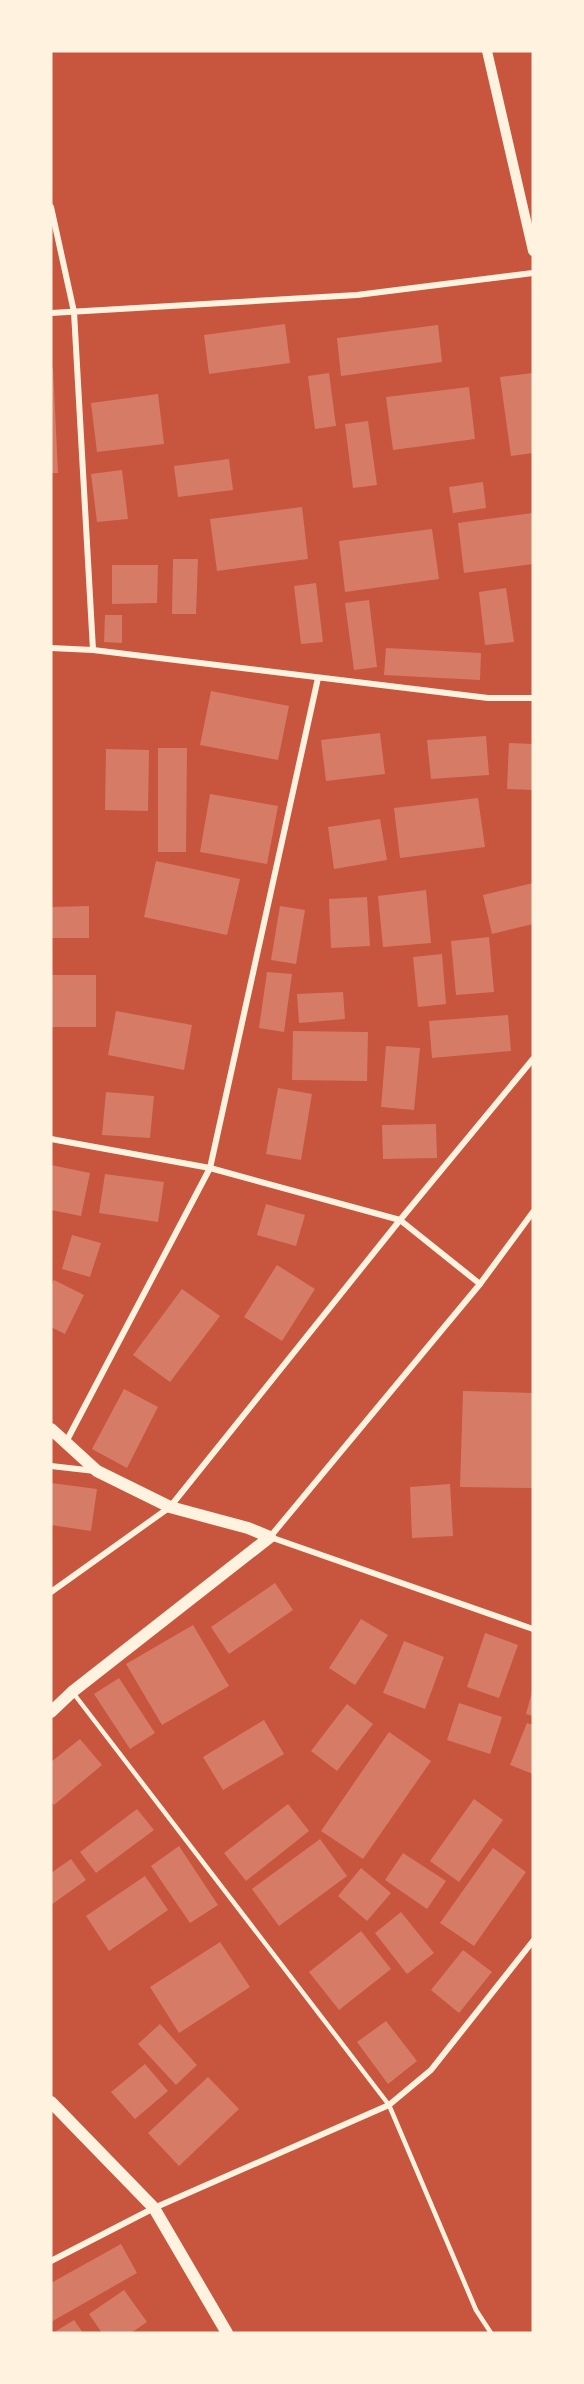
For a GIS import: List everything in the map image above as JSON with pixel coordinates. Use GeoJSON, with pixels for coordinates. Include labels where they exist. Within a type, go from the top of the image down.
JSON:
{"type":"FeatureCollection","features":[{"type":"Feature","properties":{"kind":"main road"},"geometry":{"type":"LineString","coordinates":[[51,1429],[97,1471],[170,1507],[248,1528],[270,1537],[72,1692],[51,1712]]}},
{"type":"Feature","properties":{"kind":"main road"},"geometry":{"type":"LineString","coordinates":[[51,2102],[154,2208],[227,2333]]}},
{"type":"Feature","properties":{"kind":"street"},"geometry":{"type":"LineString","coordinates":[[487,51],[533,251]]}},
{"type":"Feature","properties":{"kind":"street"},"geometry":{"type":"LineString","coordinates":[[51,207],[74,312],[93,650]]}},
{"type":"Feature","properties":{"kind":"street"},"geometry":{"type":"LineString","coordinates":[[51,313],[357,295],[533,273]]}},
{"type":"Feature","properties":{"kind":"street"},"geometry":{"type":"LineString","coordinates":[[51,648],[93,650],[488,698],[533,698]]}},
{"type":"Feature","properties":{"kind":"street"},"geometry":{"type":"LineString","coordinates":[[66,1442],[210,1168],[318,678]]}},
{"type":"Feature","properties":{"kind":"street"},"geometry":{"type":"LineString","coordinates":[[51,1592],[170,1507],[400,1220],[533,1059]]}},
{"type":"Feature","properties":{"kind":"street"},"geometry":{"type":"LineString","coordinates":[[51,1138],[210,1168],[400,1220],[480,1284]]}},
{"type":"Feature","properties":{"kind":"street"},"geometry":{"type":"LineString","coordinates":[[533,1212],[480,1284],[270,1537],[533,1629]]}},
{"type":"Feature","properties":{"kind":"street"},"geometry":{"type":"LineString","coordinates":[[51,1466],[97,1471]]}},
{"type":"Feature","properties":{"kind":"street"},"geometry":{"type":"LineString","coordinates":[[51,2261],[154,2208],[389,2105],[431,2070],[533,1941]]}},
{"type":"Feature","properties":{"kind":"lane"},"geometry":{"type":"LineString","coordinates":[[72,1692],[389,2105],[476,2310],[491,2333]]}},
{"type":"Feature","properties":{"kind":"building"},"geometry":{"type":"Polygon","coordinates":[[[285,324],[290,363],[209,374],[204,335],[285,324]]]}},
{"type":"Feature","properties":{"kind":"building"},"geometry":{"type":"Polygon","coordinates":[[[438,325],[442,362],[341,376],[337,338],[438,325]]]}},
{"type":"Feature","properties":{"kind":"building"},"geometry":{"type":"Polygon","coordinates":[[[51,368],[53,368],[58,473],[51,473],[51,368]]]}},
{"type":"Feature","properties":{"kind":"building"},"geometry":{"type":"Polygon","coordinates":[[[329,373],[336,426],[315,429],[308,376],[329,373]]]}},
{"type":"Feature","properties":{"kind":"building"},"geometry":{"type":"Polygon","coordinates":[[[533,373],[533,453],[511,456],[500,377],[533,373]]]}},
{"type":"Feature","properties":{"kind":"building"},"geometry":{"type":"Polygon","coordinates":[[[469,387],[475,439],[393,450],[386,397],[469,387]]]}},
{"type":"Feature","properties":{"kind":"building"},"geometry":{"type":"Polygon","coordinates":[[[158,394],[164,444],[97,452],[91,403],[158,394]]]}},
{"type":"Feature","properties":{"kind":"building"},"geometry":{"type":"Polygon","coordinates":[[[368,421],[377,485],[353,488],[345,424],[368,421]]]}},
{"type":"Feature","properties":{"kind":"building"},"geometry":{"type":"Polygon","coordinates":[[[229,459],[233,490],[178,497],[174,466],[229,459]]]}},
{"type":"Feature","properties":{"kind":"building"},"geometry":{"type":"Polygon","coordinates":[[[122,470],[128,519],[97,522],[91,474],[122,470]]]}},
{"type":"Feature","properties":{"kind":"building"},"geometry":{"type":"Polygon","coordinates":[[[483,482],[486,508],[453,513],[449,487],[483,482]]]}},
{"type":"Feature","properties":{"kind":"building"},"geometry":{"type":"Polygon","coordinates":[[[302,507],[308,559],[217,571],[210,519],[302,507]]]}},
{"type":"Feature","properties":{"kind":"building"},"geometry":{"type":"Polygon","coordinates":[[[533,513],[533,564],[464,573],[458,523],[533,513]]]}},
{"type":"Feature","properties":{"kind":"building"},"geometry":{"type":"Polygon","coordinates":[[[432,529],[439,579],[345,592],[339,541],[432,529]]]}},
{"type":"Feature","properties":{"kind":"building"},"geometry":{"type":"Polygon","coordinates":[[[173,559],[198,559],[196,614],[172,614],[173,559]]]}},
{"type":"Feature","properties":{"kind":"building"},"geometry":{"type":"Polygon","coordinates":[[[112,565],[158,565],[157,603],[112,604],[112,565]]]}},
{"type":"Feature","properties":{"kind":"building"},"geometry":{"type":"Polygon","coordinates":[[[316,583],[323,642],[301,644],[294,586],[316,583]]]}},
{"type":"Feature","properties":{"kind":"building"},"geometry":{"type":"Polygon","coordinates":[[[506,588],[514,642],[485,645],[479,592],[506,588]]]}},
{"type":"Feature","properties":{"kind":"building"},"geometry":{"type":"Polygon","coordinates":[[[369,600],[377,667],[354,670],[345,603],[369,600]]]}},
{"type":"Feature","properties":{"kind":"building"},"geometry":{"type":"Polygon","coordinates":[[[105,615],[122,615],[122,643],[104,642],[105,615]]]}},
{"type":"Feature","properties":{"kind":"building"},"geometry":{"type":"Polygon","coordinates":[[[386,648],[481,653],[480,680],[384,675],[386,648]]]}},
{"type":"Feature","properties":{"kind":"building"},"geometry":{"type":"Polygon","coordinates":[[[211,691],[289,706],[278,760],[200,745],[211,691]]]}},
{"type":"Feature","properties":{"kind":"building"},"geometry":{"type":"Polygon","coordinates":[[[380,733],[385,774],[326,781],[321,740],[380,733]]]}},
{"type":"Feature","properties":{"kind":"building"},"geometry":{"type":"Polygon","coordinates":[[[486,736],[489,775],[431,779],[427,740],[486,736]]]}},
{"type":"Feature","properties":{"kind":"building"},"geometry":{"type":"Polygon","coordinates":[[[509,743],[533,744],[533,790],[507,789],[509,743]]]}},
{"type":"Feature","properties":{"kind":"building"},"geometry":{"type":"Polygon","coordinates":[[[158,748],[187,748],[186,852],[158,852],[158,748]]]}},
{"type":"Feature","properties":{"kind":"building"},"geometry":{"type":"Polygon","coordinates":[[[106,749],[149,750],[148,811],[105,810],[106,749]]]}},
{"type":"Feature","properties":{"kind":"building"},"geometry":{"type":"Polygon","coordinates":[[[210,794],[278,806],[267,864],[200,852],[210,794]]]}},
{"type":"Feature","properties":{"kind":"building"},"geometry":{"type":"Polygon","coordinates":[[[478,798],[485,847],[400,858],[394,808],[478,798]]]}},
{"type":"Feature","properties":{"kind":"building"},"geometry":{"type":"Polygon","coordinates":[[[380,819],[387,860],[334,869],[328,827],[380,819]]]}},
{"type":"Feature","properties":{"kind":"building"},"geometry":{"type":"Polygon","coordinates":[[[156,861],[240,879],[227,935],[144,917],[156,861]]]}},
{"type":"Feature","properties":{"kind":"building"},"geometry":{"type":"Polygon","coordinates":[[[533,883],[533,924],[492,934],[483,895],[533,883]]]}},
{"type":"Feature","properties":{"kind":"building"},"geometry":{"type":"Polygon","coordinates":[[[426,890],[431,943],[383,947],[378,896],[426,890]]]}},
{"type":"Feature","properties":{"kind":"building"},"geometry":{"type":"Polygon","coordinates":[[[367,897],[370,946],[331,948],[329,899],[367,897]]]}},
{"type":"Feature","properties":{"kind":"building"},"geometry":{"type":"Polygon","coordinates":[[[89,906],[89,938],[51,938],[51,907],[89,906]]]}},
{"type":"Feature","properties":{"kind":"building"},"geometry":{"type":"Polygon","coordinates":[[[280,906],[305,910],[296,964],[271,960],[280,906]]]}},
{"type":"Feature","properties":{"kind":"building"},"geometry":{"type":"Polygon","coordinates":[[[489,937],[494,992],[456,995],[451,941],[489,937]]]}},
{"type":"Feature","properties":{"kind":"building"},"geometry":{"type":"Polygon","coordinates":[[[442,954],[446,1004],[418,1007],[413,957],[442,954]]]}},
{"type":"Feature","properties":{"kind":"building"},"geometry":{"type":"Polygon","coordinates":[[[267,972],[292,974],[284,1032],[259,1028],[267,972]]]}},
{"type":"Feature","properties":{"kind":"building"},"geometry":{"type":"Polygon","coordinates":[[[51,975],[96,975],[96,1027],[51,1027],[51,975]]]}},
{"type":"Feature","properties":{"kind":"building"},"geometry":{"type":"Polygon","coordinates":[[[343,992],[345,1019],[299,1023],[297,994],[343,992]]]}},
{"type":"Feature","properties":{"kind":"building"},"geometry":{"type":"Polygon","coordinates":[[[116,1011],[192,1025],[184,1070],[108,1055],[116,1011]]]}},
{"type":"Feature","properties":{"kind":"building"},"geometry":{"type":"Polygon","coordinates":[[[508,1015],[511,1051],[432,1058],[429,1021],[508,1015]]]}},
{"type":"Feature","properties":{"kind":"building"},"geometry":{"type":"Polygon","coordinates":[[[293,1031],[368,1032],[367,1081],[292,1080],[293,1031]]]}},
{"type":"Feature","properties":{"kind":"building"},"geometry":{"type":"Polygon","coordinates":[[[386,1046],[420,1048],[414,1110],[381,1107],[386,1046]]]}},
{"type":"Feature","properties":{"kind":"building"},"geometry":{"type":"Polygon","coordinates":[[[278,1088],[312,1094],[301,1160],[266,1154],[278,1088]]]}},
{"type":"Feature","properties":{"kind":"building"},"geometry":{"type":"Polygon","coordinates":[[[106,1092],[154,1096],[150,1138],[102,1135],[106,1092]]]}},
{"type":"Feature","properties":{"kind":"building"},"geometry":{"type":"Polygon","coordinates":[[[436,1124],[437,1158],[383,1159],[382,1125],[436,1124]]]}},
{"type":"Feature","properties":{"kind":"building"},"geometry":{"type":"Polygon","coordinates":[[[51,1165],[90,1173],[81,1216],[51,1210],[51,1165]]]}},
{"type":"Feature","properties":{"kind":"building"},"geometry":{"type":"Polygon","coordinates":[[[105,1174],[164,1182],[158,1222],[99,1213],[105,1174]]]}},
{"type":"Feature","properties":{"kind":"building"},"geometry":{"type":"Polygon","coordinates":[[[266,1204],[305,1215],[296,1246],[257,1235],[266,1204]]]}},
{"type":"Feature","properties":{"kind":"building"},"geometry":{"type":"Polygon","coordinates":[[[72,1235],[101,1243],[90,1277],[62,1269],[72,1235]]]}},
{"type":"Feature","properties":{"kind":"building"},"geometry":{"type":"Polygon","coordinates":[[[277,1265],[315,1289],[282,1341],[244,1317],[277,1265]]]}},
{"type":"Feature","properties":{"kind":"building"},"geometry":{"type":"Polygon","coordinates":[[[54,1280],[84,1295],[65,1334],[51,1327],[51,1285],[54,1280]]]}},
{"type":"Feature","properties":{"kind":"building"},"geometry":{"type":"Polygon","coordinates":[[[182,1289],[220,1316],[170,1382],[133,1355],[182,1289]]]}},
{"type":"Feature","properties":{"kind":"building"},"geometry":{"type":"Polygon","coordinates":[[[124,1389],[158,1407],[127,1468],[92,1449],[124,1389]]]}},
{"type":"Feature","properties":{"kind":"building"},"geometry":{"type":"Polygon","coordinates":[[[463,1391],[533,1393],[533,1488],[460,1487],[463,1391]]]}},
{"type":"Feature","properties":{"kind":"building"},"geometry":{"type":"Polygon","coordinates":[[[51,1483],[97,1489],[91,1531],[51,1525],[51,1483]]]}},
{"type":"Feature","properties":{"kind":"building"},"geometry":{"type":"Polygon","coordinates":[[[450,1484],[453,1536],[412,1538],[410,1487],[450,1484]]]}},
{"type":"Feature","properties":{"kind":"building"},"geometry":{"type":"Polygon","coordinates":[[[275,1583],[293,1610],[229,1654],[211,1627],[275,1583]]]}},
{"type":"Feature","properties":{"kind":"building"},"geometry":{"type":"Polygon","coordinates":[[[361,1619],[388,1635],[355,1685],[329,1668],[361,1619]]]}},
{"type":"Feature","properties":{"kind":"building"},"geometry":{"type":"Polygon","coordinates":[[[193,1625],[229,1686],[162,1725],[126,1664],[193,1625]]]}},
{"type":"Feature","properties":{"kind":"building"},"geometry":{"type":"Polygon","coordinates":[[[485,1633],[518,1645],[499,1698],[467,1687],[485,1633]]]}},
{"type":"Feature","properties":{"kind":"building"},"geometry":{"type":"Polygon","coordinates":[[[404,1641],[444,1657],[425,1709],[383,1693],[404,1641]]]}},
{"type":"Feature","properties":{"kind":"building"},"geometry":{"type":"Polygon","coordinates":[[[119,1678],[155,1733],[130,1749],[94,1694],[119,1678]]]}},
{"type":"Feature","properties":{"kind":"building"},"geometry":{"type":"Polygon","coordinates":[[[533,1692],[533,1716],[526,1714],[533,1692]]]}},
{"type":"Feature","properties":{"kind":"building"},"geometry":{"type":"Polygon","coordinates":[[[459,1703],[502,1717],[490,1754],[447,1740],[459,1703]]]}},
{"type":"Feature","properties":{"kind":"building"},"geometry":{"type":"Polygon","coordinates":[[[347,1704],[373,1724],[337,1771],[311,1751],[347,1704]]]}},
{"type":"Feature","properties":{"kind":"building"},"geometry":{"type":"Polygon","coordinates":[[[264,1720],[284,1754],[223,1790],[203,1757],[264,1720]]]}},
{"type":"Feature","properties":{"kind":"building"},"geometry":{"type":"Polygon","coordinates":[[[527,1723],[533,1725],[533,1774],[510,1765],[527,1723]]]}},
{"type":"Feature","properties":{"kind":"building"},"geometry":{"type":"Polygon","coordinates":[[[389,1732],[431,1761],[363,1859],[321,1831],[389,1732]]]}},
{"type":"Feature","properties":{"kind":"building"},"geometry":{"type":"Polygon","coordinates":[[[80,1739],[102,1765],[54,1805],[51,1801],[51,1762],[80,1739]]]}},
{"type":"Feature","properties":{"kind":"building"},"geometry":{"type":"Polygon","coordinates":[[[474,1799],[503,1820],[459,1882],[430,1861],[474,1799]]]}},
{"type":"Feature","properties":{"kind":"building"},"geometry":{"type":"Polygon","coordinates":[[[288,1804],[309,1831],[246,1881],[224,1853],[288,1804]]]}},
{"type":"Feature","properties":{"kind":"building"},"geometry":{"type":"Polygon","coordinates":[[[137,1809],[154,1830],[96,1873],[80,1852],[137,1809]]]}},
{"type":"Feature","properties":{"kind":"building"},"geometry":{"type":"Polygon","coordinates":[[[320,1839],[347,1876],[279,1926],[252,1889],[320,1839]]]}},
{"type":"Feature","properties":{"kind":"building"},"geometry":{"type":"Polygon","coordinates":[[[179,1846],[218,1905],[190,1923],[151,1866],[179,1846]]]}},
{"type":"Feature","properties":{"kind":"building"},"geometry":{"type":"Polygon","coordinates":[[[493,1848],[526,1872],[474,1946],[440,1923],[493,1848]]]}},
{"type":"Feature","properties":{"kind":"building"},"geometry":{"type":"Polygon","coordinates":[[[403,1853],[446,1881],[427,1909],[385,1880],[403,1853]]]}},
{"type":"Feature","properties":{"kind":"building"},"geometry":{"type":"Polygon","coordinates":[[[71,1859],[86,1880],[51,1905],[51,1873],[71,1859]]]}},
{"type":"Feature","properties":{"kind":"building"},"geometry":{"type":"Polygon","coordinates":[[[361,1868],[391,1893],[367,1921],[338,1896],[361,1868]]]}},
{"type":"Feature","properties":{"kind":"building"},"geometry":{"type":"Polygon","coordinates":[[[145,1876],[168,1910],[109,1951],[86,1916],[145,1876]]]}},
{"type":"Feature","properties":{"kind":"building"},"geometry":{"type":"Polygon","coordinates":[[[401,1912],[434,1953],[407,1974],[375,1933],[401,1912]]]}},
{"type":"Feature","properties":{"kind":"building"},"geometry":{"type":"Polygon","coordinates":[[[361,1931],[391,1969],[339,2010],[309,1972],[361,1931]]]}},
{"type":"Feature","properties":{"kind":"building"},"geometry":{"type":"Polygon","coordinates":[[[220,1942],[250,1987],[179,2033],[150,1987],[220,1942]]]}},
{"type":"Feature","properties":{"kind":"building"},"geometry":{"type":"Polygon","coordinates":[[[463,1950],[492,1972],[459,2013],[431,1990],[463,1950]]]}},
{"type":"Feature","properties":{"kind":"building"},"geometry":{"type":"Polygon","coordinates":[[[386,2021],[417,2061],[388,2084],[357,2042],[386,2021]]]}},
{"type":"Feature","properties":{"kind":"building"},"geometry":{"type":"Polygon","coordinates":[[[160,2024],[197,2065],[176,2085],[138,2044],[160,2024]]]}},
{"type":"Feature","properties":{"kind":"building"},"geometry":{"type":"Polygon","coordinates":[[[145,2064],[168,2091],[135,2119],[111,2092],[145,2064]]]}},
{"type":"Feature","properties":{"kind":"building"},"geometry":{"type":"Polygon","coordinates":[[[208,2077],[239,2109],[179,2166],[148,2133],[208,2077]]]}},
{"type":"Feature","properties":{"kind":"building"},"geometry":{"type":"Polygon","coordinates":[[[121,2244],[137,2273],[51,2322],[51,2283],[121,2244]]]}},
{"type":"Feature","properties":{"kind":"building"},"geometry":{"type":"Polygon","coordinates":[[[124,2290],[147,2322],[131,2333],[102,2333],[89,2314],[124,2290]]]}},
{"type":"Feature","properties":{"kind":"building"},"geometry":{"type":"Polygon","coordinates":[[[74,2320],[83,2333],[53,2333],[74,2320]]]}}]}
